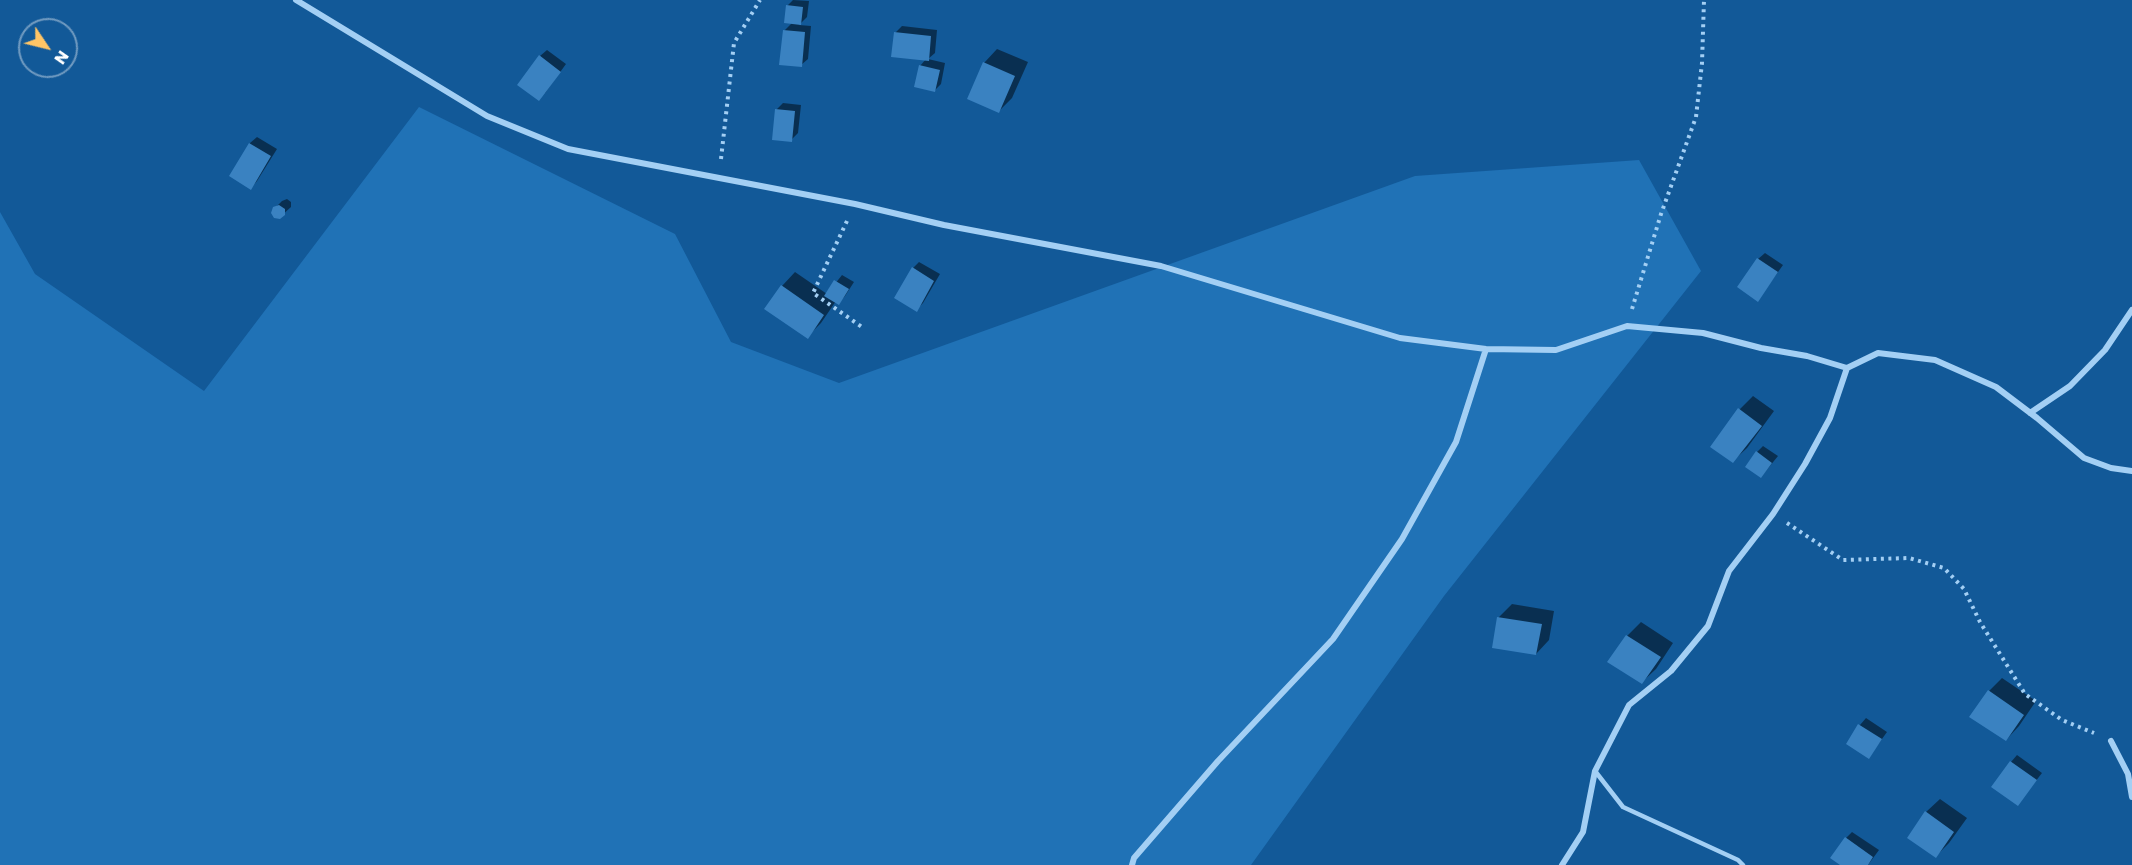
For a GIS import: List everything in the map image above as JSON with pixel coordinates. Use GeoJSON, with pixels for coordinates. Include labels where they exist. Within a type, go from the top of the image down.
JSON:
{"type":"FeatureCollection","features":[{"type":"Feature","properties":{"kind":"street"},"geometry":{"type":"LineString","coordinates":[[296,0],[487,116],[568,149],[1161,266],[1400,338],[1486,349],[1556,350],[1627,326],[1703,333],[1761,348],[1807,356],[1847,368],[1878,353],[1935,360],[1996,387],[2084,458],[2111,468],[2132,471]]}},
{"type":"Feature","properties":{"kind":"street"},"geometry":{"type":"LineString","coordinates":[[2030,413],[2070,386],[2105,350],[2132,310]]}},
{"type":"Feature","properties":{"kind":"street"},"geometry":{"type":"LineString","coordinates":[[1132,865],[1134,858],[1218,761],[1333,639],[1402,539],[1456,442],[1486,349]]}},
{"type":"Feature","properties":{"kind":"street"},"geometry":{"type":"LineString","coordinates":[[1562,865],[1583,832],[1595,771],[1629,705],[1671,671],[1708,626],[1729,572],[1773,514],[1830,418],[1847,368]]}},
{"type":"Feature","properties":{"kind":"street"},"geometry":{"type":"LineString","coordinates":[[2111,741],[2128,774],[2132,797]]}},
{"type":"Feature","properties":{"kind":"lane"},"geometry":{"type":"LineString","coordinates":[[1595,771],[1623,807],[1738,860],[1743,865]]}},
{"type":"Feature","properties":{"kind":"path"},"geometry":{"type":"LineString","coordinates":[[719,179],[734,43],[760,0]]}},
{"type":"Feature","properties":{"kind":"path"},"geometry":{"type":"LineString","coordinates":[[1627,326],[1661,214],[1696,117],[1702,63],[1704,0]]}},
{"type":"Feature","properties":{"kind":"path"},"geometry":{"type":"LineString","coordinates":[[855,204],[813,293],[862,327]]}},
{"type":"Feature","properties":{"kind":"path"},"geometry":{"type":"LineString","coordinates":[[1773,514],[1843,560],[1909,558],[1944,568],[1964,589],[1980,622],[2025,694],[2062,720],[2111,741]]}},
{"type":"Feature","properties":{"kind":"shaded area"},"geometry":{"type":"Polygon","coordinates":[[[419,107],[675,234],[731,342],[839,383],[1415,176],[1639,160],[1701,271],[1444,596],[1251,865],[0,865],[0,212],[35,274],[204,391],[419,107]]]}},
{"type":"Feature","properties":{"kind":"building"},"geometry":{"type":"Polygon","coordinates":[[[786,5],[803,7],[801,25],[784,23],[786,5]]]}},
{"type":"Feature","properties":{"kind":"building"},"geometry":{"type":"Polygon","coordinates":[[[783,30],[805,32],[802,67],[779,65],[783,30]]]}},
{"type":"Feature","properties":{"kind":"building"},"geometry":{"type":"Polygon","coordinates":[[[894,32],[931,36],[929,61],[891,57],[894,32]]]}},
{"type":"Feature","properties":{"kind":"building"},"geometry":{"type":"Polygon","coordinates":[[[539,55],[561,72],[539,101],[517,85],[539,55]]]}},
{"type":"Feature","properties":{"kind":"building"},"geometry":{"type":"Polygon","coordinates":[[[983,62],[1015,76],[999,113],[967,99],[983,62]]]}},
{"type":"Feature","properties":{"kind":"building"},"geometry":{"type":"Polygon","coordinates":[[[919,65],[940,70],[935,92],[914,87],[919,65]]]}},
{"type":"Feature","properties":{"kind":"building"},"geometry":{"type":"Polygon","coordinates":[[[775,109],[795,111],[792,142],[772,140],[775,109]]]}},
{"type":"Feature","properties":{"kind":"building"},"geometry":{"type":"Polygon","coordinates":[[[249,143],[271,156],[251,190],[229,176],[249,143]]]}},
{"type":"Feature","properties":{"kind":"building"},"geometry":{"type":"Polygon","coordinates":[[[279,205],[285,209],[285,215],[280,219],[274,218],[271,213],[273,207],[279,205]]]}},
{"type":"Feature","properties":{"kind":"building"},"geometry":{"type":"Polygon","coordinates":[[[1757,258],[1778,272],[1758,302],[1737,287],[1757,258]]]}},
{"type":"Feature","properties":{"kind":"building"},"geometry":{"type":"Polygon","coordinates":[[[912,267],[934,281],[917,312],[894,298],[912,267]]]}},
{"type":"Feature","properties":{"kind":"building"},"geometry":{"type":"Polygon","coordinates":[[[834,280],[849,289],[839,305],[824,296],[834,280]]]}},
{"type":"Feature","properties":{"kind":"building"},"geometry":{"type":"Polygon","coordinates":[[[781,285],[824,315],[808,339],[764,309],[781,285]]]}},
{"type":"Feature","properties":{"kind":"building"},"geometry":{"type":"Polygon","coordinates":[[[1738,408],[1762,426],[1733,463],[1710,447],[1738,408]]]}},
{"type":"Feature","properties":{"kind":"building"},"geometry":{"type":"Polygon","coordinates":[[[1756,451],[1772,463],[1761,478],[1745,467],[1756,451]]]}},
{"type":"Feature","properties":{"kind":"building"},"geometry":{"type":"Polygon","coordinates":[[[1497,617],[1542,624],[1536,655],[1492,648],[1497,617]]]}},
{"type":"Feature","properties":{"kind":"building"},"geometry":{"type":"Polygon","coordinates":[[[1626,635],[1661,657],[1642,684],[1607,662],[1626,635]]]}},
{"type":"Feature","properties":{"kind":"building"},"geometry":{"type":"Polygon","coordinates":[[[1988,690],[2024,715],[2006,741],[1969,717],[1988,690]]]}},
{"type":"Feature","properties":{"kind":"building"},"geometry":{"type":"Polygon","coordinates":[[[1858,724],[1882,739],[1869,759],[1846,744],[1858,724]]]}},
{"type":"Feature","properties":{"kind":"building"},"geometry":{"type":"Polygon","coordinates":[[[2010,761],[2037,780],[2018,806],[1991,787],[2010,761]]]}},
{"type":"Feature","properties":{"kind":"building"},"geometry":{"type":"Polygon","coordinates":[[[1925,811],[1954,832],[1936,858],[1907,838],[1925,811]]]}},
{"type":"Feature","properties":{"kind":"building"},"geometry":{"type":"Polygon","coordinates":[[[1845,837],[1873,857],[1868,865],[1840,865],[1830,858],[1845,837]]]}}]}
